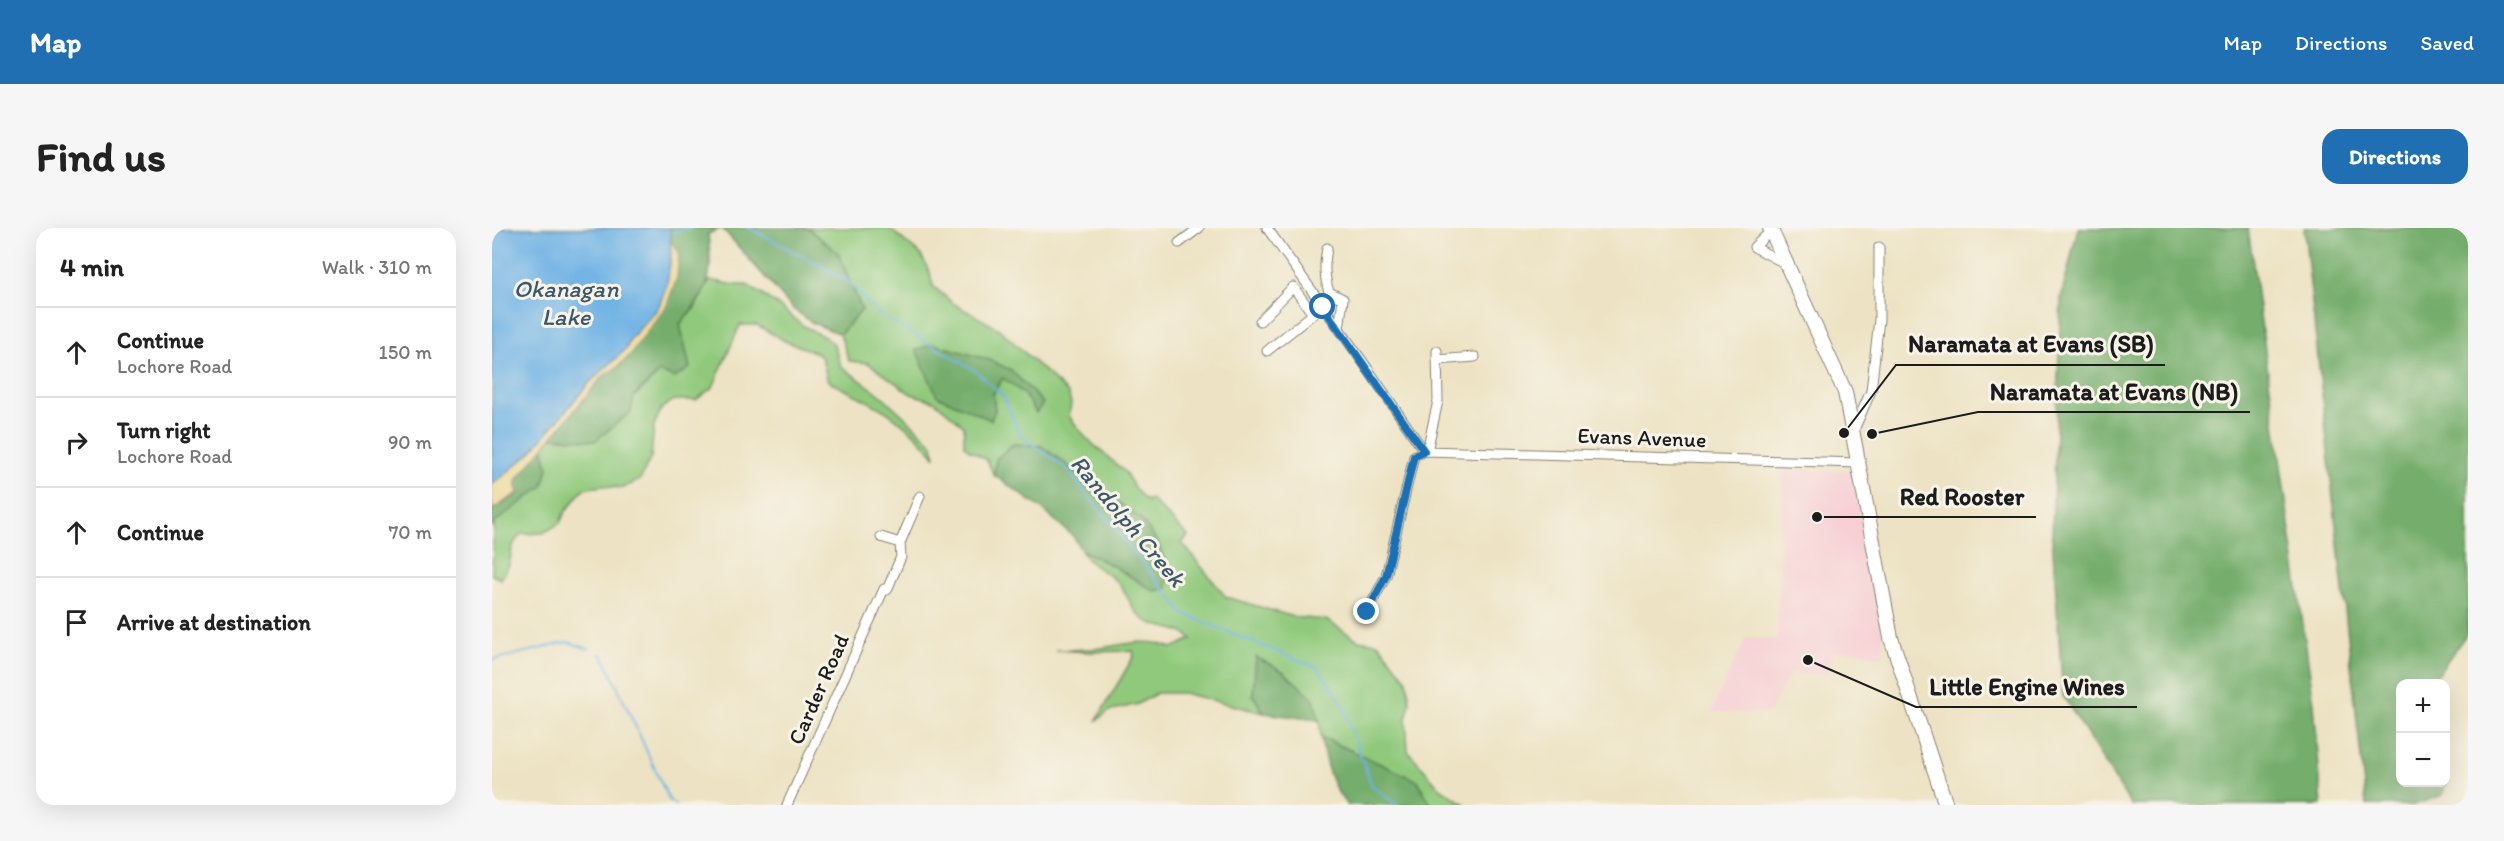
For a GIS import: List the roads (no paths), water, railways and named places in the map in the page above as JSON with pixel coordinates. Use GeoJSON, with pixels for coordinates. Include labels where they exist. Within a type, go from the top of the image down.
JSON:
{"type":"FeatureCollection","features":[{"type":"Feature","properties":{"kind":"main road"},"geometry":{"type":"LineString","coordinates":[[1770,229],[1845,392],[1892,638],[1946,805]]}},
{"type":"Feature","properties":{"kind":"street"},"geometry":{"type":"LineString","coordinates":[[1179,243],[1199,228]]}},
{"type":"Feature","properties":{"kind":"street"},"geometry":{"type":"LineString","coordinates":[[1267,228],[1426,451]]}},
{"type":"Feature","properties":{"kind":"street"},"geometry":{"type":"LineString","coordinates":[[1770,229],[1754,246],[1786,264]]}},
{"type":"Feature","properties":{"kind":"street"},"geometry":{"type":"LineString","coordinates":[[1853,432],[1871,392],[1879,319],[1879,246]]}},
{"type":"Feature","properties":{"kind":"street"},"geometry":{"type":"LineString","coordinates":[[1327,248],[1324,268],[1329,292],[1343,299],[1339,329]]}},
{"type":"Feature","properties":{"kind":"street"},"geometry":{"type":"LineString","coordinates":[[1260,321],[1293,287],[1313,314]]}},
{"type":"Feature","properties":{"kind":"street"},"geometry":{"type":"LineString","coordinates":[[1267,351],[1323,307]]}},
{"type":"Feature","properties":{"kind":"street"},"geometry":{"type":"LineString","coordinates":[[1426,451],[1438,401],[1437,356],[1475,357]]}},
{"type":"Feature","properties":{"kind":"street"},"geometry":{"type":"LineString","coordinates":[[1367,612],[1386,576],[1414,456],[1426,451]]}},
{"type":"Feature","properties":{"kind":"street","name":"Evans Avenue"},"geometry":{"type":"LineString","coordinates":[[1426,451],[1859,463]]}},
{"type":"Feature","properties":{"kind":"street","name":"Carder Road"},"geometry":{"type":"LineString","coordinates":[[787,805],[901,557],[900,543],[920,496]]}},
{"type":"Feature","properties":{"kind":"street"},"geometry":{"type":"LineString","coordinates":[[881,537],[900,543]]}},
{"type":"Feature","properties":{"kind":"water","name":"Okanagan Lake"},"geometry":{"type":"Polygon","coordinates":[[[492,228],[670,228],[671,256],[667,284],[658,308],[631,338],[626,349],[590,382],[530,453],[492,485],[492,228]]]}},
{"type":"Feature","properties":{"kind":"waterway","name":"Randolph Creek"},"geometry":{"type":"LineString","coordinates":[[670,232],[690,228]]}},
{"type":"Feature","properties":{"kind":"waterway","name":"Randolph Creek"},"geometry":{"type":"LineString","coordinates":[[750,228],[848,281],[877,313],[976,371],[1003,396],[1021,436],[1066,468],[1184,614],[1318,668],[1339,697],[1372,786],[1397,805]]}},
{"type":"Feature","properties":{"kind":"waterway"},"geometry":{"type":"LineString","coordinates":[[492,660],[568,642],[589,649]]}},
{"type":"Feature","properties":{"kind":"waterway"},"geometry":{"type":"LineString","coordinates":[[600,654],[603,655],[669,800],[675,805]]}},
{"type":"Feature","properties":{"kind":"place","name":"Naramata at Evans (SB)"},"geometry":{"type":"Point","coordinates":[1844,433]}},
{"type":"Feature","properties":{"kind":"place","name":"Naramata at Evans (NB)"},"geometry":{"type":"Point","coordinates":[1872,434]}},
{"type":"Feature","properties":{"kind":"place","name":"Red Rooster"},"geometry":{"type":"Point","coordinates":[1817,517]}},
{"type":"Feature","properties":{"kind":"place","name":"Little Engine Wines"},"geometry":{"type":"Point","coordinates":[1808,660]}}]}
